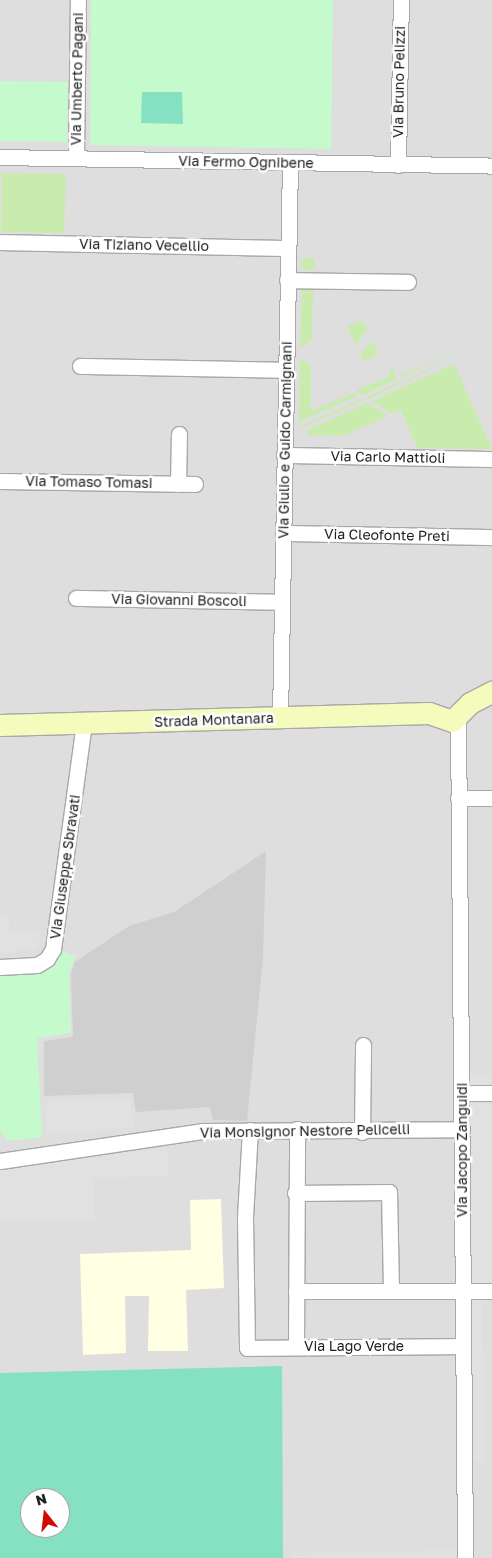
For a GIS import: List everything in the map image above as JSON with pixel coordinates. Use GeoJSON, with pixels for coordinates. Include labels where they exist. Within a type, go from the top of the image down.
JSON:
{"type":"FeatureCollection","features":[{"type":"Feature","properties":{"kind":"street","name":"Via Umberto Pagani"},"geometry":{"type":"LineString","coordinates":[[76,158],[78,0]]}},
{"type":"Feature","properties":{"kind":"street","name":"Via Bruno Pelizzi"},"geometry":{"type":"LineString","coordinates":[[398,165],[401,0]]}},
{"type":"Feature","properties":{"kind":"street","name":"Via Fermo Ognibene"},"geometry":{"type":"LineString","coordinates":[[0,157],[492,166]]}},
{"type":"Feature","properties":{"kind":"street","name":"Via Giulio e Guido Carmignani"},"geometry":{"type":"LineString","coordinates":[[280,718],[290,162]]}},
{"type":"Feature","properties":{"kind":"street","name":"Via Tiziano Vecellio"},"geometry":{"type":"LineString","coordinates":[[0,242],[288,248]]}},
{"type":"Feature","properties":{"kind":"street"},"geometry":{"type":"LineString","coordinates":[[288,280],[408,282]]}},
{"type":"Feature","properties":{"kind":"street"},"geometry":{"type":"LineString","coordinates":[[80,366],[286,370]]}},
{"type":"Feature","properties":{"kind":"street"},"geometry":{"type":"LineString","coordinates":[[178,484],[179,434]]}},
{"type":"Feature","properties":{"kind":"street","name":"Via Carlo Mattioli"},"geometry":{"type":"LineString","coordinates":[[284,454],[492,459]]}},
{"type":"Feature","properties":{"kind":"street","name":"Via Tomaso Tomasi"},"geometry":{"type":"LineString","coordinates":[[0,480],[195,484]]}},
{"type":"Feature","properties":{"kind":"street","name":"Via Cleofonte Preti"},"geometry":{"type":"LineString","coordinates":[[283,533],[492,537]]}},
{"type":"Feature","properties":{"kind":"street","name":"Via Giovanni Boscoli"},"geometry":{"type":"LineString","coordinates":[[76,598],[282,602]]}},
{"type":"Feature","properties":{"kind":"street","name":"Strada Montanara"},"geometry":{"type":"LineString","coordinates":[[0,725],[280,718],[449,711],[492,692]]}},
{"type":"Feature","properties":{"kind":"street","name":"Via Jacopo Zanguidi"},"geometry":{"type":"LineString","coordinates":[[449,711],[457,741],[462,1093],[462,1346],[465,1558]]}},
{"type":"Feature","properties":{"kind":"street","name":"Via Giuseppe Sbravati"},"geometry":{"type":"LineString","coordinates":[[0,968],[37,965],[47,959],[53,950],[84,724]]}},
{"type":"Feature","properties":{"kind":"street"},"geometry":{"type":"LineString","coordinates":[[458,798],[492,798]]}},
{"type":"Feature","properties":{"kind":"street"},"geometry":{"type":"LineString","coordinates":[[362,1132],[363,1045]]}},
{"type":"Feature","properties":{"kind":"street"},"geometry":{"type":"LineString","coordinates":[[462,1093],[492,1093]]}},
{"type":"Feature","properties":{"kind":"street"},"geometry":{"type":"LineString","coordinates":[[296,1346],[295,1193],[297,1129]]}},
{"type":"Feature","properties":{"kind":"street","name":"Via Monsignor Nestore Pelicelli"},"geometry":{"type":"LineString","coordinates":[[0,1161],[202,1131],[297,1129],[362,1132],[462,1129]]}},
{"type":"Feature","properties":{"kind":"street","name":"Via Lago Verde"},"geometry":{"type":"LineString","coordinates":[[250,1130],[245,1218],[246,1348],[296,1346],[462,1346]]}},
{"type":"Feature","properties":{"kind":"street"},"geometry":{"type":"LineString","coordinates":[[295,1193],[389,1192],[391,1290]]}},
{"type":"Feature","properties":{"kind":"street"},"geometry":{"type":"LineString","coordinates":[[296,1291],[492,1291]]}},
{"type":"Feature","properties":{"kind":"shaded area"},"geometry":{"type":"Polygon","coordinates":[[[0,0],[492,0],[492,1558],[0,1558],[0,0]]]}},
{"type":"Feature","properties":{"kind":"shaded area"},"geometry":{"type":"Polygon","coordinates":[[[266,851],[263,958],[247,1121],[213,1120],[210,1107],[136,1112],[133,1093],[44,1096],[44,1041],[73,1037],[71,974],[75,962],[129,926],[174,912],[266,851]]]}},
{"type":"Feature","properties":{"kind":"shaded area"},"geometry":{"type":"Polygon","coordinates":[[[0,917],[9,917],[9,932],[41,933],[37,948],[0,953],[0,917]]]}},
{"type":"Feature","properties":{"kind":"shaded area"},"geometry":{"type":"Polygon","coordinates":[[[462,1074],[492,1074],[492,1093],[462,1093],[462,1074]]]}},
{"type":"Feature","properties":{"kind":"shaded area"},"geometry":{"type":"Polygon","coordinates":[[[130,1097],[134,1128],[47,1134],[45,1100],[130,1097]]]}},
{"type":"Feature","properties":{"kind":"shaded area"},"geometry":{"type":"Polygon","coordinates":[[[467,1104],[492,1104],[492,1287],[467,1286],[467,1104]]]}},
{"type":"Feature","properties":{"kind":"shaded area"},"geometry":{"type":"Polygon","coordinates":[[[167,1147],[169,1175],[93,1179],[94,1220],[0,1222],[0,1170],[167,1147]]]}},
{"type":"Feature","properties":{"kind":"shaded area"},"geometry":{"type":"Polygon","coordinates":[[[221,1199],[224,1288],[186,1290],[188,1351],[148,1351],[149,1296],[125,1296],[126,1353],[83,1355],[80,1254],[191,1250],[190,1200],[221,1199]]]}},
{"type":"Feature","properties":{"kind":"shaded area"},"geometry":{"type":"Polygon","coordinates":[[[462,1291],[482,1291],[485,1462],[462,1462],[462,1291]]]}},
{"type":"Feature","properties":{"kind":"shaded area"},"geometry":{"type":"Polygon","coordinates":[[[461,1550],[461,1558],[294,1558],[294,1553],[461,1550]]]}},
{"type":"Feature","properties":{"kind":"green space"},"geometry":{"type":"Polygon","coordinates":[[[91,0],[333,0],[331,149],[90,145],[91,0]]]}},
{"type":"Feature","properties":{"kind":"green space"},"geometry":{"type":"Polygon","coordinates":[[[0,81],[68,82],[67,142],[0,141],[0,81]]]}},
{"type":"Feature","properties":{"kind":"green space"},"geometry":{"type":"Polygon","coordinates":[[[142,92],[182,92],[183,124],[141,123],[142,92]]]}},
{"type":"Feature","properties":{"kind":"green space"},"geometry":{"type":"Polygon","coordinates":[[[2,173],[66,174],[64,233],[1,232],[2,173]]]}},
{"type":"Feature","properties":{"kind":"green space"},"geometry":{"type":"Polygon","coordinates":[[[305,257],[311,257],[315,264],[311,271],[305,271],[301,267],[301,261],[305,257]]]}},
{"type":"Feature","properties":{"kind":"green space"},"geometry":{"type":"Polygon","coordinates":[[[302,288],[313,288],[312,340],[300,348],[302,288]]]}},
{"type":"Feature","properties":{"kind":"green space"},"geometry":{"type":"Polygon","coordinates":[[[362,320],[367,329],[356,345],[347,327],[362,320]]]}},
{"type":"Feature","properties":{"kind":"green space"},"geometry":{"type":"Polygon","coordinates":[[[492,335],[402,377],[401,375],[427,364],[492,335]]]}},
{"type":"Feature","properties":{"kind":"green space"},"geometry":{"type":"Polygon","coordinates":[[[372,341],[378,353],[372,359],[362,360],[360,354],[372,341]]]}},
{"type":"Feature","properties":{"kind":"green space"},"geometry":{"type":"Polygon","coordinates":[[[300,358],[311,367],[311,411],[353,393],[357,396],[299,422],[300,358]]]}},
{"type":"Feature","properties":{"kind":"green space"},"geometry":{"type":"Polygon","coordinates":[[[452,359],[368,399],[366,397],[452,359]]]}},
{"type":"Feature","properties":{"kind":"green space"},"geometry":{"type":"Polygon","coordinates":[[[391,364],[397,379],[362,395],[356,390],[390,376],[391,364]]]}},
{"type":"Feature","properties":{"kind":"green space"},"geometry":{"type":"Polygon","coordinates":[[[454,364],[492,449],[417,448],[401,410],[392,414],[372,401],[454,364]]]}},
{"type":"Feature","properties":{"kind":"green space"},"geometry":{"type":"Polygon","coordinates":[[[362,399],[364,400],[299,429],[299,427],[362,399]]]}},
{"type":"Feature","properties":{"kind":"green space"},"geometry":{"type":"Polygon","coordinates":[[[367,403],[388,416],[343,436],[308,435],[308,430],[367,403]]]}},
{"type":"Feature","properties":{"kind":"green space"},"geometry":{"type":"Polygon","coordinates":[[[63,952],[76,956],[69,971],[71,1033],[37,1038],[42,1137],[8,1141],[0,1131],[0,976],[44,972],[63,952]]]}},
{"type":"Feature","properties":{"kind":"green space"},"geometry":{"type":"Polygon","coordinates":[[[282,1366],[283,1558],[0,1558],[0,1373],[282,1366]]]}}]}
